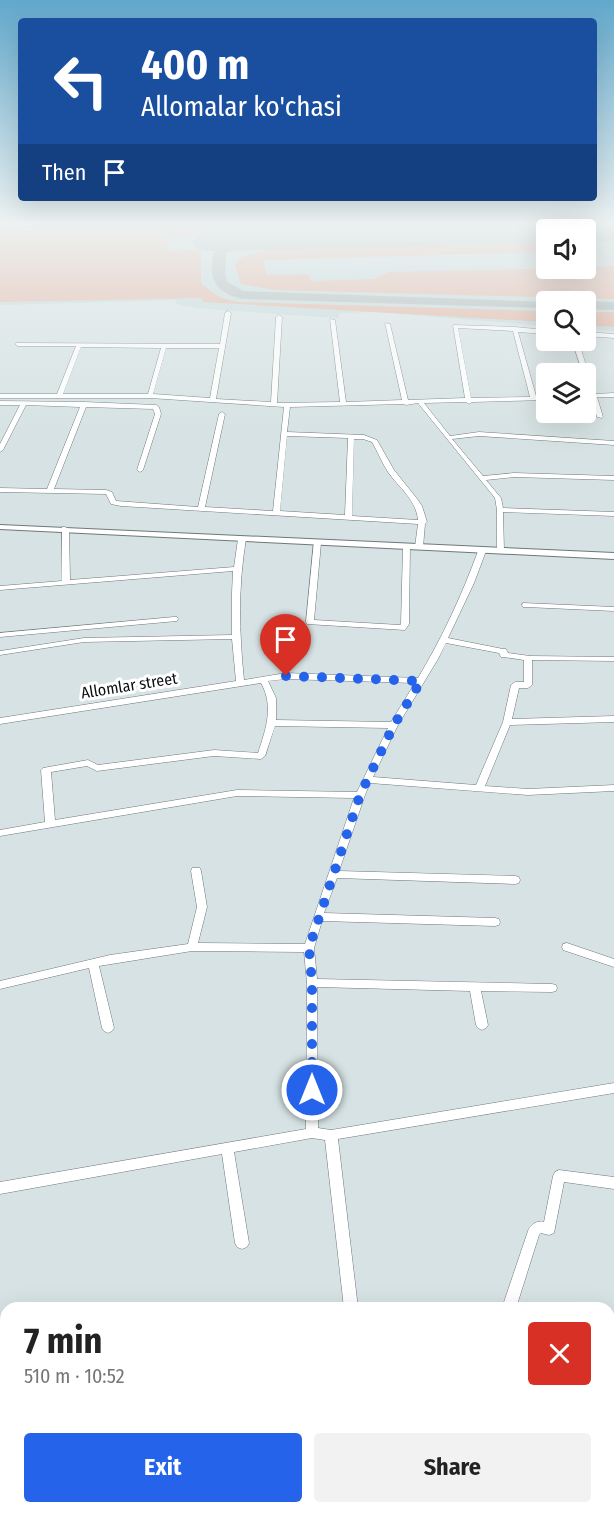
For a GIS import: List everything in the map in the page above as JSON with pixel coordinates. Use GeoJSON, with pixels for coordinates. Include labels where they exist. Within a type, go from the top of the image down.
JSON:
{"type":"FeatureCollection","features":[{"type":"Feature","properties":{"kind":"street"},"geometry":{"type":"LineString","coordinates":[[213,399],[228,313]]}},
{"type":"Feature","properties":{"kind":"street"},"geometry":{"type":"LineString","coordinates":[[274,402],[279,317]]}},
{"type":"Feature","properties":{"kind":"street"},"geometry":{"type":"LineString","coordinates":[[332,320],[343,404]]}},
{"type":"Feature","properties":{"kind":"street"},"geometry":{"type":"LineString","coordinates":[[387,324],[406,403]]}},
{"type":"Feature","properties":{"kind":"street"},"geometry":{"type":"LineString","coordinates":[[469,402],[455,326],[536,331]]}},
{"type":"Feature","properties":{"kind":"street"},"geometry":{"type":"LineString","coordinates":[[0,396],[150,396],[274,402],[287,405],[469,402],[533,398],[514,329]]}},
{"type":"Feature","properties":{"kind":"street"},"geometry":{"type":"LineString","coordinates":[[596,335],[614,336]]}},
{"type":"Feature","properties":{"kind":"street"},"geometry":{"type":"LineString","coordinates":[[18,344],[222,346]]}},
{"type":"Feature","properties":{"kind":"street"},"geometry":{"type":"LineString","coordinates":[[59,396],[80,345]]}},
{"type":"Feature","properties":{"kind":"street"},"geometry":{"type":"LineString","coordinates":[[150,396],[164,346]]}},
{"type":"Feature","properties":{"kind":"street"},"geometry":{"type":"LineString","coordinates":[[596,396],[614,396]]}},
{"type":"Feature","properties":{"kind":"street"},"geometry":{"type":"LineString","coordinates":[[420,402],[498,498],[500,552]]}},
{"type":"Feature","properties":{"kind":"street"},"geometry":{"type":"LineString","coordinates":[[0,403],[156,407],[158,414],[140,470]]}},
{"type":"Feature","properties":{"kind":"street"},"geometry":{"type":"LineString","coordinates":[[0,450],[24,403]]}},
{"type":"Feature","properties":{"kind":"street"},"geometry":{"type":"LineString","coordinates":[[50,491],[84,404]]}},
{"type":"Feature","properties":{"kind":"street"},"geometry":{"type":"LineString","coordinates":[[276,513],[287,405]]}},
{"type":"Feature","properties":{"kind":"street"},"geometry":{"type":"LineString","coordinates":[[596,405],[600,417]]}},
{"type":"Feature","properties":{"kind":"street"},"geometry":{"type":"LineString","coordinates":[[201,508],[222,414]]}},
{"type":"Feature","properties":{"kind":"street"},"geometry":{"type":"LineString","coordinates":[[284,434],[351,436],[371,438],[375,441],[392,473],[415,496],[423,522],[419,547]]}},
{"type":"Feature","properties":{"kind":"street"},"geometry":{"type":"LineString","coordinates":[[448,438],[479,434],[614,443]]}},
{"type":"Feature","properties":{"kind":"street"},"geometry":{"type":"LineString","coordinates":[[348,517],[351,436]]}},
{"type":"Feature","properties":{"kind":"street"},"geometry":{"type":"LineString","coordinates":[[481,478],[514,475],[614,478]]}},
{"type":"Feature","properties":{"kind":"street"},"geometry":{"type":"LineString","coordinates":[[0,490],[106,492],[110,493],[113,503],[423,522]]}},
{"type":"Feature","properties":{"kind":"street"},"geometry":{"type":"LineString","coordinates":[[500,510],[614,514]]}},
{"type":"Feature","properties":{"kind":"street"},"geometry":{"type":"LineString","coordinates":[[0,526],[242,540],[614,556]]}},
{"type":"Feature","properties":{"kind":"street"},"geometry":{"type":"LineString","coordinates":[[65,529],[66,583]]}},
{"type":"Feature","properties":{"kind":"street"},"geometry":{"type":"LineString","coordinates":[[240,683],[234,602],[236,569],[242,540]]}},
{"type":"Feature","properties":{"kind":"street"},"geometry":{"type":"LineString","coordinates":[[317,543],[310,622],[402,628],[405,624],[407,547]]}},
{"type":"Feature","properties":{"kind":"street"},"geometry":{"type":"LineString","coordinates":[[312,1133],[312,983],[309,948],[318,917],[360,795],[394,725],[444,640],[482,550]]}},
{"type":"Feature","properties":{"kind":"street"},"geometry":{"type":"LineString","coordinates":[[0,588],[236,569]]}},
{"type":"Feature","properties":{"kind":"street"},"geometry":{"type":"LineString","coordinates":[[526,605],[614,609]]}},
{"type":"Feature","properties":{"kind":"street"},"geometry":{"type":"LineString","coordinates":[[0,635],[174,619]]}},
{"type":"Feature","properties":{"kind":"street"},"geometry":{"type":"LineString","coordinates":[[0,653],[84,640],[236,637]]}},
{"type":"Feature","properties":{"kind":"street"},"geometry":{"type":"LineString","coordinates":[[444,640],[503,651],[504,655],[528,658],[614,659]]}},
{"type":"Feature","properties":{"kind":"street"},"geometry":{"type":"LineString","coordinates":[[479,788],[507,722],[515,685],[528,685],[528,658]]}},
{"type":"Feature","properties":{"kind":"street","name":"Allomlar street"},"geometry":{"type":"LineString","coordinates":[[0,721],[286,676],[421,681]]}},
{"type":"Feature","properties":{"kind":"street"},"geometry":{"type":"LineString","coordinates":[[50,824],[46,770],[88,764],[97,768],[214,753],[261,756],[271,723],[273,694],[263,679]]}},
{"type":"Feature","properties":{"kind":"street"},"geometry":{"type":"LineString","coordinates":[[507,722],[614,719]]}},
{"type":"Feature","properties":{"kind":"street"},"geometry":{"type":"LineString","coordinates":[[271,723],[394,725]]}},
{"type":"Feature","properties":{"kind":"street"},"geometry":{"type":"LineString","coordinates":[[369,780],[528,792],[614,788]]}},
{"type":"Feature","properties":{"kind":"street"},"geometry":{"type":"LineString","coordinates":[[0,833],[237,793],[360,795]]}},
{"type":"Feature","properties":{"kind":"street"},"geometry":{"type":"LineString","coordinates":[[192,947],[202,907],[196,871]]}},
{"type":"Feature","properties":{"kind":"street"},"geometry":{"type":"LineString","coordinates":[[333,874],[515,880]]}},
{"type":"Feature","properties":{"kind":"street"},"geometry":{"type":"LineString","coordinates":[[318,917],[495,922]]}},
{"type":"Feature","properties":{"kind":"street"},"geometry":{"type":"LineString","coordinates":[[0,985],[93,963],[192,947],[309,948]]}},
{"type":"Feature","properties":{"kind":"street"},"geometry":{"type":"LineString","coordinates":[[567,947],[614,963]]}},
{"type":"Feature","properties":{"kind":"street"},"geometry":{"type":"LineString","coordinates":[[93,963],[108,1028]]}},
{"type":"Feature","properties":{"kind":"street"},"geometry":{"type":"LineString","coordinates":[[312,983],[552,988]]}},
{"type":"Feature","properties":{"kind":"street"},"geometry":{"type":"LineString","coordinates":[[475,986],[482,1025]]}},
{"type":"Feature","properties":{"kind":"street"},"geometry":{"type":"LineString","coordinates":[[0,1188],[312,1133],[331,1135],[614,1088]]}},
{"type":"Feature","properties":{"kind":"street"},"geometry":{"type":"LineString","coordinates":[[331,1135],[350,1302]]}},
{"type":"Feature","properties":{"kind":"street"},"geometry":{"type":"LineString","coordinates":[[227,1148],[242,1243]]}},
{"type":"Feature","properties":{"kind":"street"},"geometry":{"type":"LineString","coordinates":[[511,1302],[534,1231],[540,1227],[549,1229],[560,1176],[614,1183]]}},
{"type":"Feature","properties":{"kind":"shaded area"},"geometry":{"type":"Polygon","coordinates":[[[0,296],[536,296],[536,325],[375,312],[340,313],[338,318],[197,308],[176,304],[175,300],[0,305],[0,296]]]}},
{"type":"Feature","properties":{"kind":"shaded area"},"geometry":{"type":"Polygon","coordinates":[[[0,296],[217,296],[236,302],[536,311],[536,321],[204,302],[201,298],[0,302],[0,296]]]}},
{"type":"Feature","properties":{"kind":"shaded area"},"geometry":{"type":"Polygon","coordinates":[[[486,296],[536,296],[536,297],[486,296]]]}},
{"type":"Feature","properties":{"kind":"shaded area"},"geometry":{"type":"Polygon","coordinates":[[[596,296],[614,296],[614,331],[596,330],[596,296]]]}},
{"type":"Feature","properties":{"kind":"shaded area"},"geometry":{"type":"Polygon","coordinates":[[[596,296],[614,296],[614,299],[596,299],[596,296]]]}},
{"type":"Feature","properties":{"kind":"shaded area"},"geometry":{"type":"Polygon","coordinates":[[[596,312],[614,312],[614,327],[596,326],[596,312]]]}},
{"type":"Feature","properties":{"kind":"taxiway"},"geometry":{"type":"LineString","coordinates":[[262,296],[536,304]]}},
{"type":"Feature","properties":{"kind":"taxiway"},"geometry":{"type":"LineString","coordinates":[[596,305],[614,306]]}},
{"type":"Feature","properties":{"kind":"route"},"geometry":{"type":"LineString","coordinates":[[286,676],[421,681],[394,725],[360,795],[309,948],[312,983],[312,1090]]}}]}
